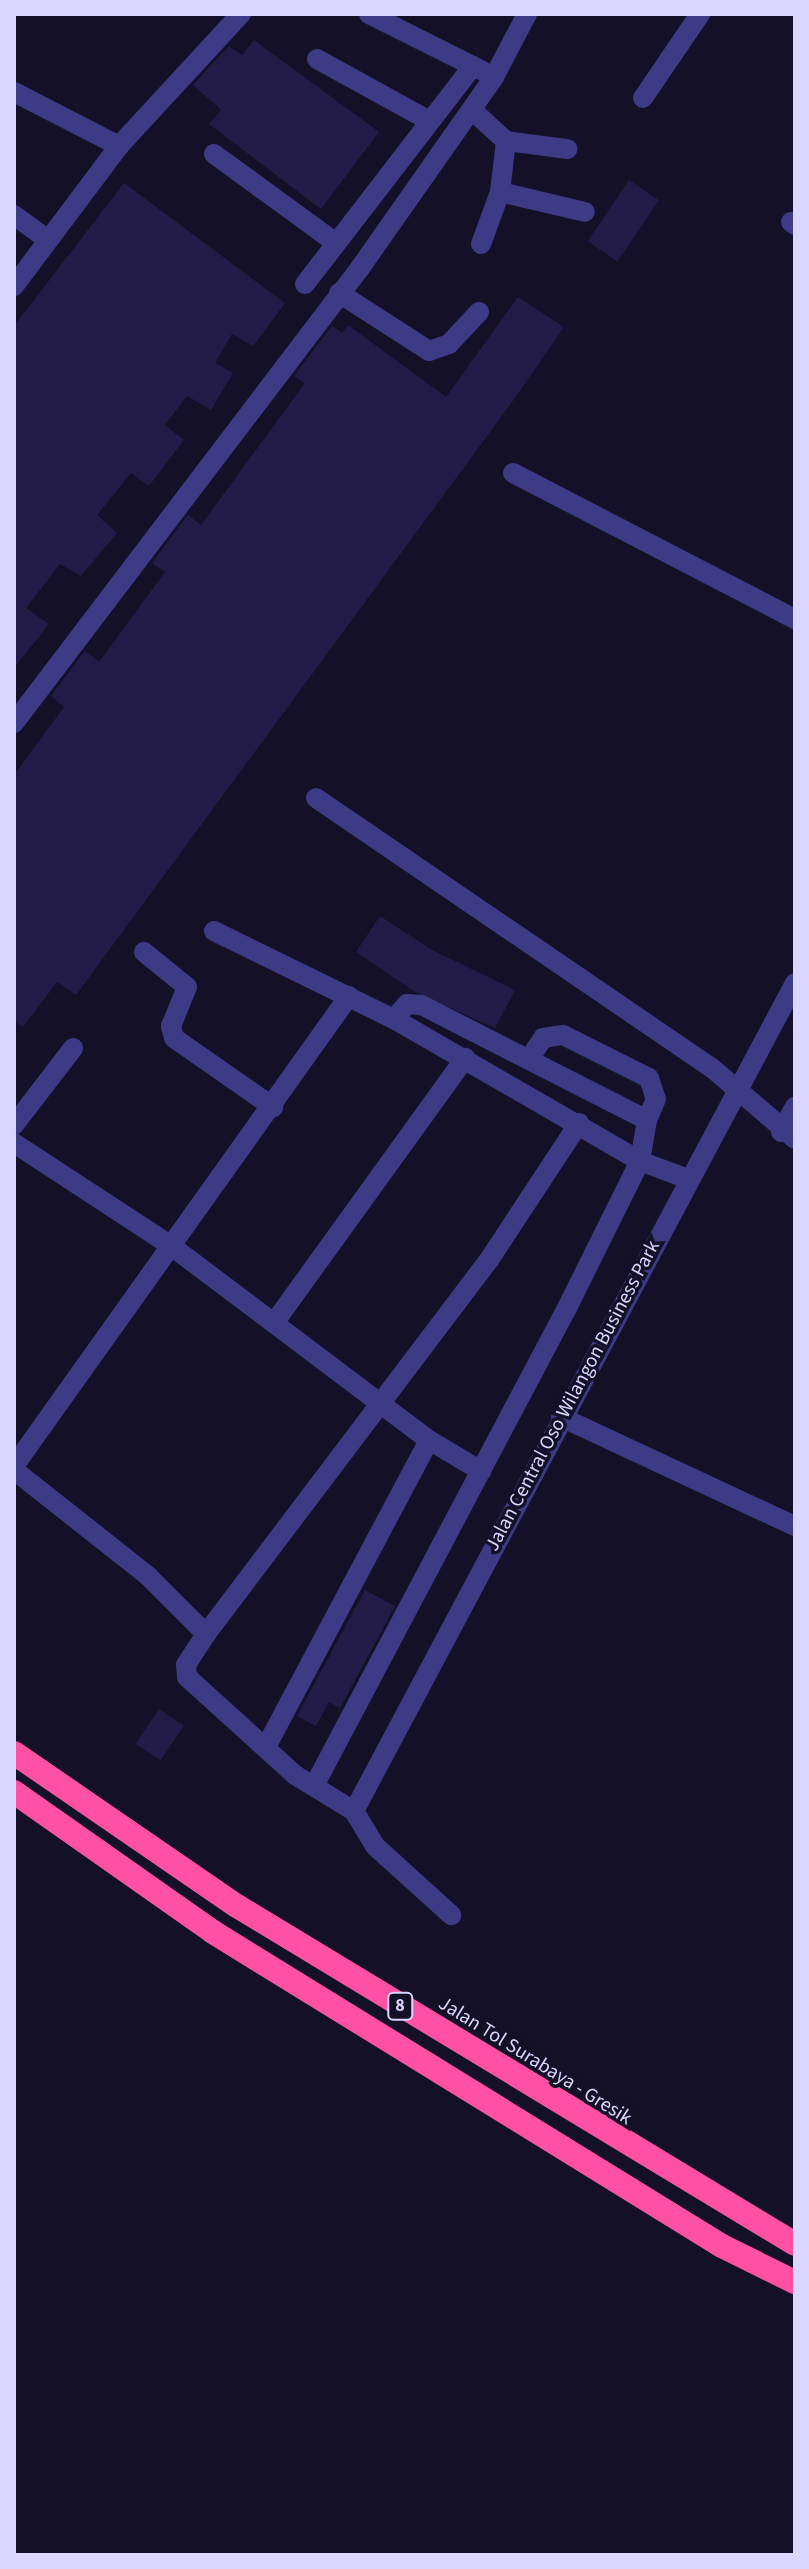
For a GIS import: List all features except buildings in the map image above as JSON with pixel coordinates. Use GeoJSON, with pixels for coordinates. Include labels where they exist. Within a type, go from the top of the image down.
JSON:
{"type":"FeatureCollection","features":[{"type":"Feature","properties":{"kind":"highway","name":"Jalan Tol Surabaya - Gresik"},"geometry":{"type":"LineString","coordinates":[[14,1753],[237,1906],[795,2244]]}},
{"type":"Feature","properties":{"kind":"highway","name":"8"},"geometry":{"type":"LineString","coordinates":[[14,1792],[213,1932],[722,2246],[795,2282]]}},
{"type":"Feature","properties":{"kind":"lane"},"geometry":{"type":"LineString","coordinates":[[14,286],[119,146],[241,14]]}},
{"type":"Feature","properties":{"kind":"lane"},"geometry":{"type":"LineString","coordinates":[[369,14],[494,77]]}},
{"type":"Feature","properties":{"kind":"lane"},"geometry":{"type":"LineString","coordinates":[[14,723],[339,293],[472,110],[494,77],[527,14]]}},
{"type":"Feature","properties":{"kind":"lane"},"geometry":{"type":"LineString","coordinates":[[643,98],[700,14]]}},
{"type":"Feature","properties":{"kind":"lane"},"geometry":{"type":"LineString","coordinates":[[317,59],[428,120]]}},
{"type":"Feature","properties":{"kind":"lane"},"geometry":{"type":"LineString","coordinates":[[305,284],[428,120],[473,66]]}},
{"type":"Feature","properties":{"kind":"lane"},"geometry":{"type":"LineString","coordinates":[[14,92],[119,146]]}},
{"type":"Feature","properties":{"kind":"lane"},"geometry":{"type":"LineString","coordinates":[[472,110],[506,141],[567,149]]}},
{"type":"Feature","properties":{"kind":"lane"},"geometry":{"type":"LineString","coordinates":[[481,244],[500,192],[506,141]]}},
{"type":"Feature","properties":{"kind":"lane"},"geometry":{"type":"LineString","coordinates":[[214,154],[336,243]]}},
{"type":"Feature","properties":{"kind":"lane"},"geometry":{"type":"LineString","coordinates":[[500,192],[585,212]]}},
{"type":"Feature","properties":{"kind":"lane"},"geometry":{"type":"LineString","coordinates":[[14,215],[48,240]]}},
{"type":"Feature","properties":{"kind":"lane"},"geometry":{"type":"LineString","coordinates":[[339,293],[429,351],[449,344],[479,312]]}},
{"type":"Feature","properties":{"kind":"lane"},"geometry":{"type":"LineString","coordinates":[[513,473],[795,619]]}},
{"type":"Feature","properties":{"kind":"lane"},"geometry":{"type":"LineString","coordinates":[[316,798],[738,1089],[788,1135],[795,1107]]}},
{"type":"Feature","properties":{"kind":"lane"},"geometry":{"type":"LineString","coordinates":[[214,931],[394,1019],[579,1123],[640,1161],[688,1179]]}},
{"type":"Feature","properties":{"kind":"lane"},"geometry":{"type":"LineString","coordinates":[[144,952],[187,987],[171,1026],[174,1038],[273,1107]]}},
{"type":"Feature","properties":{"kind":"lane","name":"Jalan Central Oso Wilangon Business Park"},"geometry":{"type":"LineString","coordinates":[[354,1811],[561,1417],[795,983]]}},
{"type":"Feature","properties":{"kind":"lane"},"geometry":{"type":"LineString","coordinates":[[206,1634],[148,1576],[14,1468],[349,996]]}},
{"type":"Feature","properties":{"kind":"lane"},"geometry":{"type":"LineString","coordinates":[[394,1019],[407,1004],[421,1005],[647,1120]]}},
{"type":"Feature","properties":{"kind":"lane"},"geometry":{"type":"LineString","coordinates":[[314,1786],[640,1161],[647,1120],[656,1099],[649,1078],[563,1035],[543,1038],[529,1059]]}},
{"type":"Feature","properties":{"kind":"lane"},"geometry":{"type":"LineString","coordinates":[[14,1125],[73,1048]]}},
{"type":"Feature","properties":{"kind":"lane"},"geometry":{"type":"LineString","coordinates":[[274,1323],[465,1058]]}},
{"type":"Feature","properties":{"kind":"lane"},"geometry":{"type":"LineString","coordinates":[[451,1915],[375,1846],[354,1811],[295,1775],[267,1745],[187,1677],[186,1665],[206,1634],[489,1260],[579,1123]]}},
{"type":"Feature","properties":{"kind":"lane"},"geometry":{"type":"LineString","coordinates":[[14,1143],[170,1245],[383,1401],[429,1440],[481,1471]]}},
{"type":"Feature","properties":{"kind":"lane"},"geometry":{"type":"LineString","coordinates":[[561,1417],[795,1526]]}},
{"type":"Feature","properties":{"kind":"lane"},"geometry":{"type":"LineString","coordinates":[[267,1745],[429,1440]]}}]}
